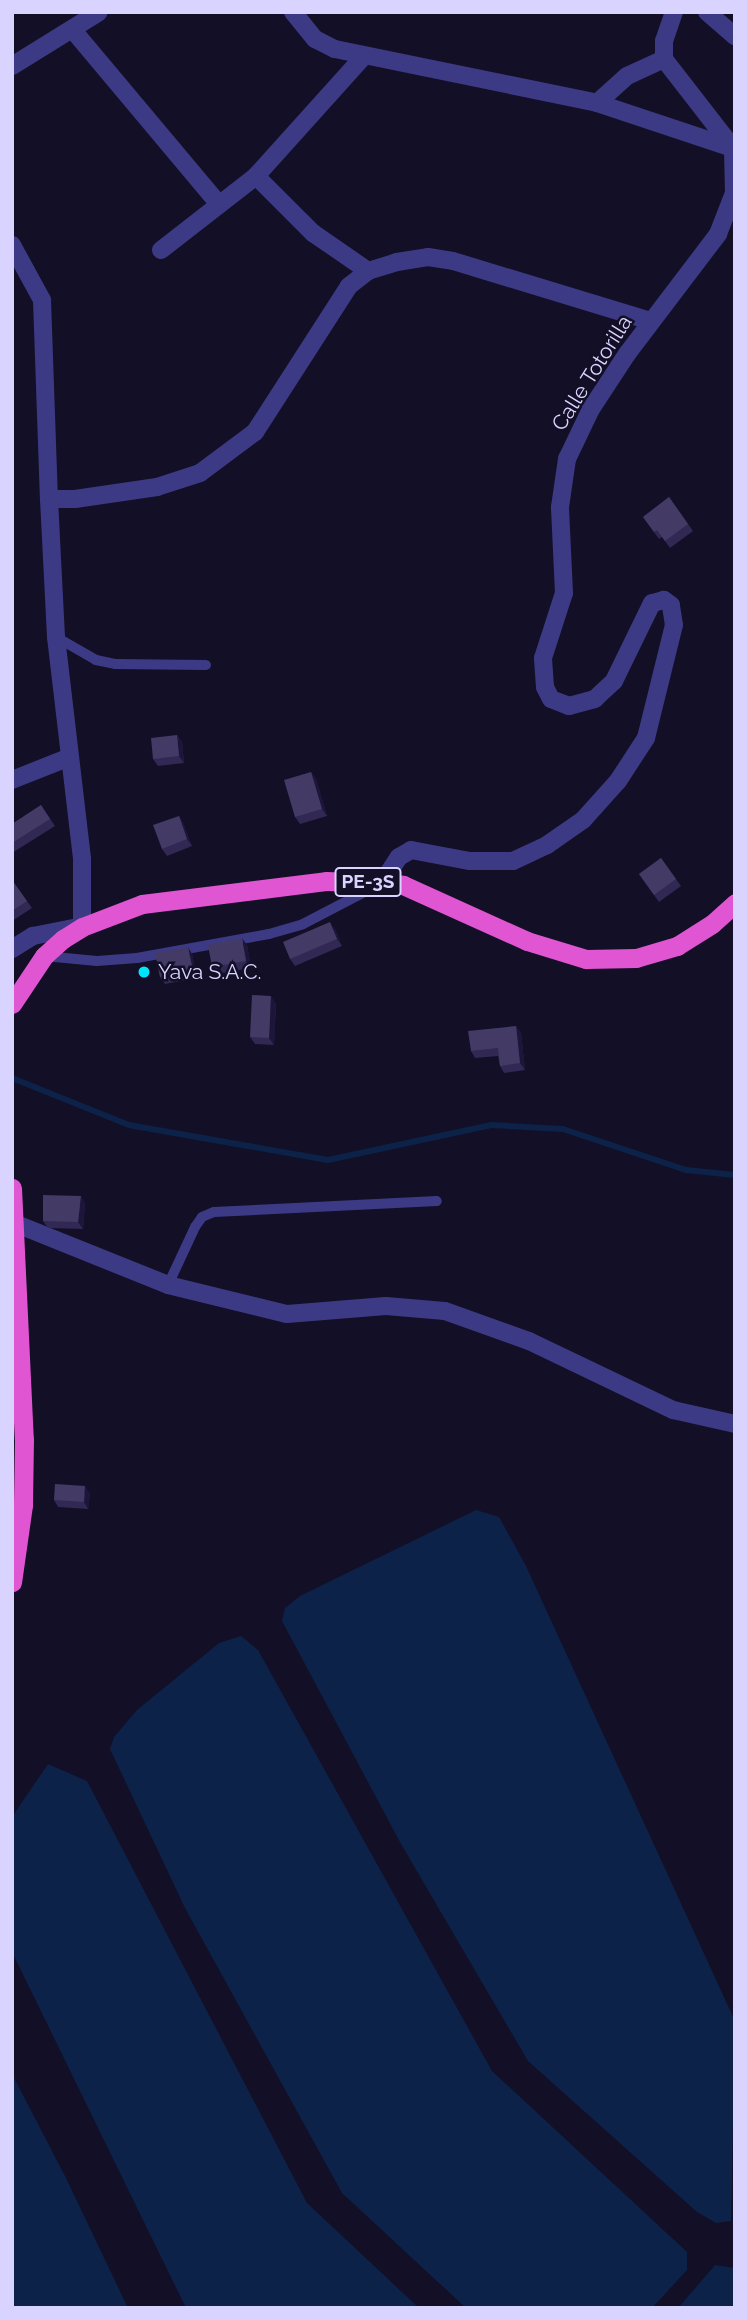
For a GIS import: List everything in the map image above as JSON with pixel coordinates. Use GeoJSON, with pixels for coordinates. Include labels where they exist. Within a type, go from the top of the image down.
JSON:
{"type":"FeatureCollection","features":[{"type":"Feature","properties":{"kind":"highway","name":"PE-3S"},"geometry":{"type":"LineString","coordinates":[[12,1004],[44,956],[82,927],[142,904],[326,881],[382,883],[402,886],[527,941],[586,959],[635,958],[677,946],[712,924],[735,902]]}},
{"type":"Feature","properties":{"kind":"highway"},"geometry":{"type":"LineString","coordinates":[[12,1191],[24,1439],[23,1505],[12,1583]]}},
{"type":"Feature","properties":{"kind":"street"},"geometry":{"type":"LineString","coordinates":[[12,66],[99,12]]}},
{"type":"Feature","properties":{"kind":"street"},"geometry":{"type":"LineString","coordinates":[[293,12],[315,39],[364,56],[597,103],[734,148]]}},
{"type":"Feature","properties":{"kind":"street"},"geometry":{"type":"LineString","coordinates":[[674,12],[664,41],[664,59],[734,148]]}},
{"type":"Feature","properties":{"kind":"street"},"geometry":{"type":"LineString","coordinates":[[707,12],[735,36]]}},
{"type":"Feature","properties":{"kind":"street"},"geometry":{"type":"LineString","coordinates":[[72,29],[219,204]]}},
{"type":"Feature","properties":{"kind":"street"},"geometry":{"type":"LineString","coordinates":[[162,250],[256,176],[364,56]]}},
{"type":"Feature","properties":{"kind":"street"},"geometry":{"type":"LineString","coordinates":[[597,103],[627,76],[664,59]]}},
{"type":"Feature","properties":{"kind":"street","name":"Calle Totorilla"},"geometry":{"type":"LineString","coordinates":[[382,883],[399,856],[411,849],[470,861],[513,861],[547,845],[583,820],[618,781],[646,738],[672,637],[671,604],[664,600],[652,603],[614,681],[595,699],[569,706],[551,699],[545,687],[543,658],[564,593],[560,507],[567,459],[591,409],[650,321],[718,234],[734,193],[734,148]]}},
{"type":"Feature","properties":{"kind":"street"},"geometry":{"type":"LineString","coordinates":[[256,176],[313,233],[368,271]]}},
{"type":"Feature","properties":{"kind":"street"},"geometry":{"type":"LineString","coordinates":[[12,245],[42,300],[56,637],[82,859],[82,927],[33,936],[12,949]]}},
{"type":"Feature","properties":{"kind":"street"},"geometry":{"type":"LineString","coordinates":[[49,499],[75,499],[157,487],[200,473],[255,432],[349,286],[368,271],[428,257],[453,261],[650,321]]}},
{"type":"Feature","properties":{"kind":"street"},"geometry":{"type":"LineString","coordinates":[[12,780],[70,757]]}},
{"type":"Feature","properties":{"kind":"street"},"geometry":{"type":"LineString","coordinates":[[14,1223],[168,1285],[287,1314],[386,1306],[445,1311],[530,1341],[673,1410],[735,1424]]}},
{"type":"Feature","properties":{"kind":"lane"},"geometry":{"type":"LineString","coordinates":[[56,637],[96,660],[116,664],[205,665]]}},
{"type":"Feature","properties":{"kind":"lane"},"geometry":{"type":"LineString","coordinates":[[44,956],[97,961],[137,958],[270,934],[303,924],[382,883]]}},
{"type":"Feature","properties":{"kind":"lane"},"geometry":{"type":"LineString","coordinates":[[168,1285],[195,1227],[202,1217],[214,1212],[438,1201]]}},
{"type":"Feature","properties":{"kind":"water"},"geometry":{"type":"Polygon","coordinates":[[[476,1510],[499,1517],[526,1566],[735,2021],[731,2221],[716,2223],[697,2212],[528,2061],[401,1844],[282,1621],[285,1608],[300,1596],[476,1510]]]}},
{"type":"Feature","properties":{"kind":"water"},"geometry":{"type":"Polygon","coordinates":[[[241,1636],[258,1650],[492,2071],[687,2252],[687,2270],[652,2308],[466,2308],[342,2193],[185,1908],[110,1749],[114,1737],[137,1710],[219,1643],[241,1636]]]}},
{"type":"Feature","properties":{"kind":"water"},"geometry":{"type":"Polygon","coordinates":[[[48,1764],[87,1781],[307,2203],[419,2308],[186,2308],[12,1952],[12,1817],[48,1764]]]}},
{"type":"Feature","properties":{"kind":"water"},"geometry":{"type":"Polygon","coordinates":[[[12,2074],[65,2176],[128,2308],[12,2308],[12,2074]]]}},
{"type":"Feature","properties":{"kind":"water"},"geometry":{"type":"Polygon","coordinates":[[[715,2265],[735,2268],[735,2308],[678,2308],[715,2265]]]}},
{"type":"Feature","properties":{"kind":"building"},"geometry":{"type":"Polygon","coordinates":[[[669,497],[688,524],[665,541],[643,517],[669,497]]]}},
{"type":"Feature","properties":{"kind":"building"},"geometry":{"type":"Polygon","coordinates":[[[177,735],[179,756],[153,759],[151,738],[177,735]]]}},
{"type":"Feature","properties":{"kind":"building"},"geometry":{"type":"Polygon","coordinates":[[[311,772],[322,809],[295,817],[284,780],[311,772]]]}},
{"type":"Feature","properties":{"kind":"building"},"geometry":{"type":"Polygon","coordinates":[[[41,805],[50,819],[12,843],[12,824],[41,805]]]}},
{"type":"Feature","properties":{"kind":"building"},"geometry":{"type":"Polygon","coordinates":[[[179,816],[187,839],[162,849],[153,825],[179,816]]]}},
{"type":"Feature","properties":{"kind":"building"},"geometry":{"type":"Polygon","coordinates":[[[661,858],[676,879],[654,895],[639,874],[661,858]]]}},
{"type":"Feature","properties":{"kind":"building"},"geometry":{"type":"Polygon","coordinates":[[[12,880],[27,901],[12,911],[12,880]]]}},
{"type":"Feature","properties":{"kind":"building"},"geometry":{"type":"Polygon","coordinates":[[[330,922],[337,939],[290,959],[283,942],[330,922]]]}},
{"type":"Feature","properties":{"kind":"building"},"geometry":{"type":"Polygon","coordinates":[[[242,938],[246,961],[212,967],[208,945],[242,938]]]}},
{"type":"Feature","properties":{"kind":"building"},"geometry":{"type":"Polygon","coordinates":[[[188,947],[193,971],[160,977],[155,953],[188,947]]]}},
{"type":"Feature","properties":{"kind":"building"},"geometry":{"type":"Polygon","coordinates":[[[252,995],[271,996],[269,1038],[250,1037],[252,995]]]}},
{"type":"Feature","properties":{"kind":"building"},"geometry":{"type":"Polygon","coordinates":[[[516,1026],[520,1063],[500,1066],[498,1048],[471,1051],[468,1031],[516,1026]]]}},
{"type":"Feature","properties":{"kind":"building"},"geometry":{"type":"Polygon","coordinates":[[[43,1195],[81,1196],[78,1222],[43,1221],[43,1195]]]}},
{"type":"Feature","properties":{"kind":"building"},"geometry":{"type":"Polygon","coordinates":[[[55,1484],[85,1486],[84,1502],[54,1500],[55,1484]]]}},
{"type":"Feature","properties":{"kind":"waterway"},"geometry":{"type":"LineString","coordinates":[[12,1078],[129,1125],[328,1160],[491,1125],[563,1129],[686,1170],[735,1175]]}},
{"type":"Feature","properties":{"kind":"place","name":"Yava S.A.C."},"geometry":{"type":"Point","coordinates":[144,972]}}]}
